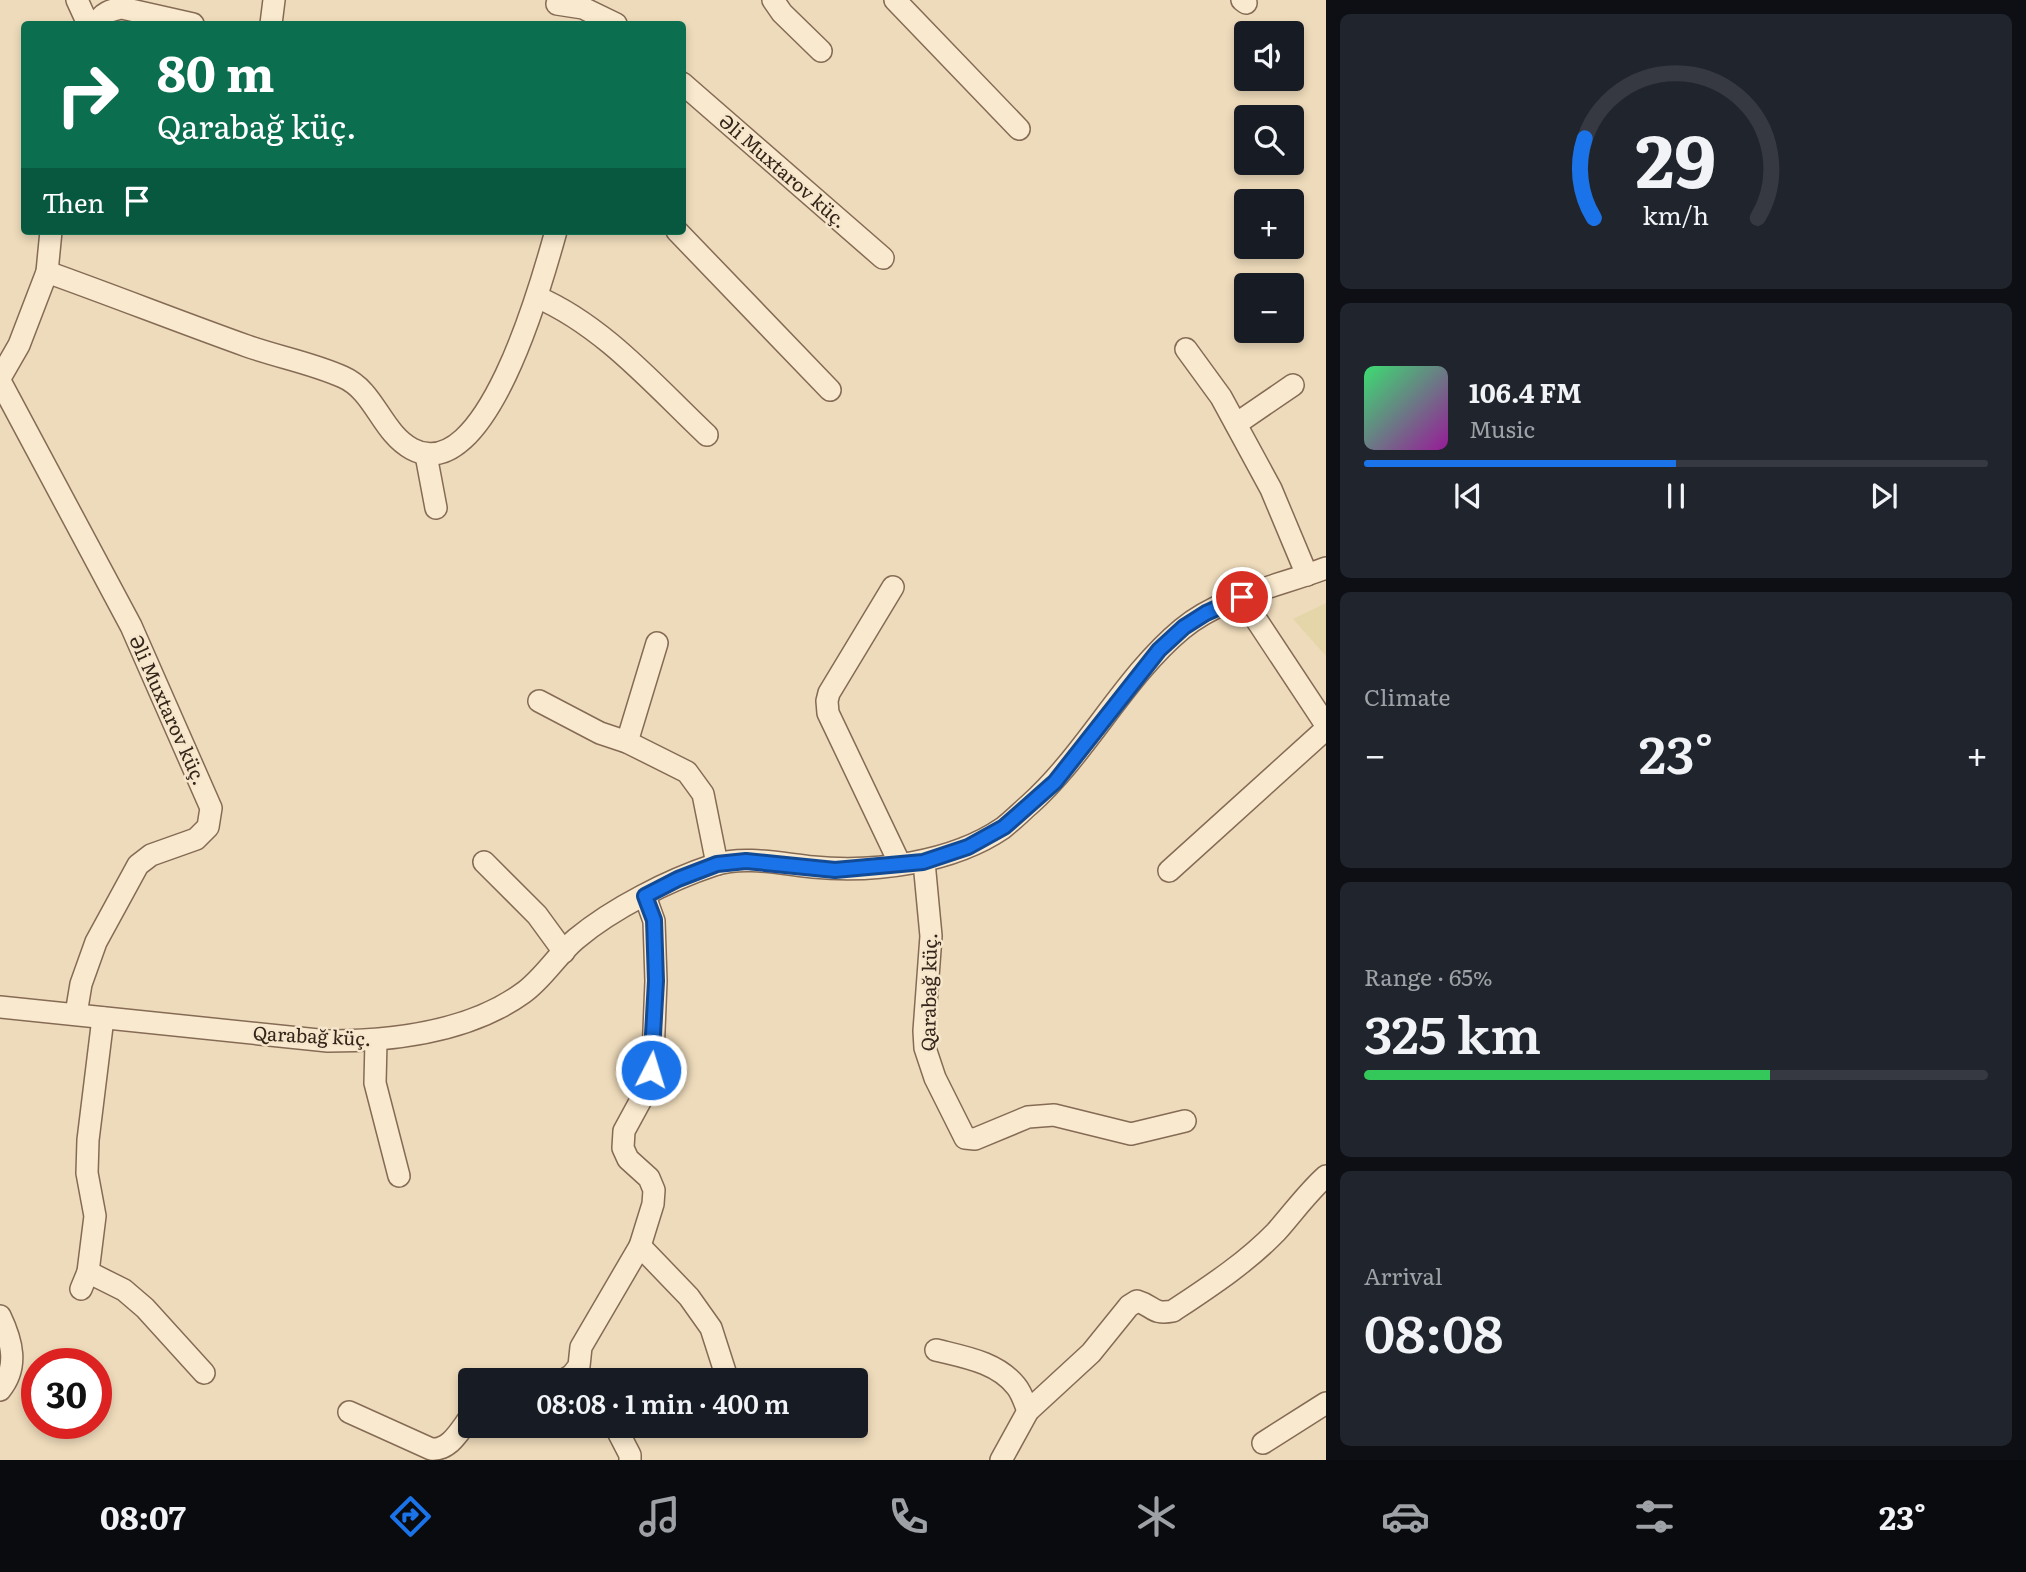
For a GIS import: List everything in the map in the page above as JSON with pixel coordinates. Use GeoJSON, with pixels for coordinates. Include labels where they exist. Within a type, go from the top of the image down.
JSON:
{"type":"FeatureCollection","features":[{"type":"Feature","properties":{"kind":"street"},"geometry":{"type":"LineString","coordinates":[[77,0],[87,21]]}},
{"type":"Feature","properties":{"kind":"street"},"geometry":{"type":"LineString","coordinates":[[271,21],[274,0]]}},
{"type":"Feature","properties":{"kind":"street"},"geometry":{"type":"LineString","coordinates":[[773,0],[782,13],[821,51]]}},
{"type":"Feature","properties":{"kind":"street"},"geometry":{"type":"LineString","coordinates":[[895,0],[1019,129]]}},
{"type":"Feature","properties":{"kind":"street"},"geometry":{"type":"LineString","coordinates":[[98,21],[110,11],[122,8],[180,21]]}},
{"type":"Feature","properties":{"kind":"street"},"geometry":{"type":"LineString","coordinates":[[557,9],[583,8],[609,21]]}},
{"type":"Feature","properties":{"kind":"street","name":"Əli Muxtarov küç."},"geometry":{"type":"LineString","coordinates":[[686,86],[883,258]]}},
{"type":"Feature","properties":{"kind":"street"},"geometry":{"type":"LineString","coordinates":[[0,379],[19,345],[47,272],[51,235]]}},
{"type":"Feature","properties":{"kind":"street"},"geometry":{"type":"LineString","coordinates":[[47,272],[248,346],[344,377],[365,393],[388,428],[410,448],[426,455],[453,449],[468,436],[496,396],[537,297],[555,235]]}},
{"type":"Feature","properties":{"kind":"street"},"geometry":{"type":"LineString","coordinates":[[681,235],[830,390]]}},
{"type":"Feature","properties":{"kind":"street"},"geometry":{"type":"LineString","coordinates":[[537,297],[562,308],[591,326],[707,435]]}},
{"type":"Feature","properties":{"kind":"street"},"geometry":{"type":"LineString","coordinates":[[1186,349],[1221,397],[1317,571]]}},
{"type":"Feature","properties":{"kind":"street","name":"Əli Muxtarov küç."},"geometry":{"type":"LineString","coordinates":[[0,379],[131,626],[211,808],[208,827],[196,839],[150,855],[138,865],[96,942],[81,984],[76,1014]]}},
{"type":"Feature","properties":{"kind":"street"},"geometry":{"type":"LineString","coordinates":[[1236,424],[1293,385]]}},
{"type":"Feature","properties":{"kind":"street"},"geometry":{"type":"LineString","coordinates":[[426,455],[436,508]]}},
{"type":"Feature","properties":{"kind":"street","name":"Qarabağ küç."},"geometry":{"type":"LineString","coordinates":[[0,1007],[328,1041],[376,1041],[445,1028],[496,1009],[525,992],[575,940],[607,917],[678,879],[717,864],[746,861],[835,870],[923,862],[968,847],[1004,827],[1055,782],[1159,650],[1184,627],[1206,613],[1242,597],[1317,571]]}},
{"type":"Feature","properties":{"kind":"street"},"geometry":{"type":"LineString","coordinates":[[893,587],[829,693],[827,701],[828,713],[900,864]]}},
{"type":"Feature","properties":{"kind":"street"},"geometry":{"type":"LineString","coordinates":[[1168,871],[1326,727],[1242,597]]}},
{"type":"Feature","properties":{"kind":"street"},"geometry":{"type":"LineString","coordinates":[[627,742],[657,643]]}},
{"type":"Feature","properties":{"kind":"street"},"geometry":{"type":"LineString","coordinates":[[539,701],[600,733],[627,742],[687,772],[703,794],[717,864]]}},
{"type":"Feature","properties":{"kind":"street"},"geometry":{"type":"LineString","coordinates":[[484,862],[537,915],[564,952]]}},
{"type":"Feature","properties":{"kind":"street","name":"Qarabağ küç."},"geometry":{"type":"LineString","coordinates":[[923,862],[931,936],[925,1048],[934,1078],[965,1138],[975,1139],[1028,1117],[1054,1115],[1131,1134],[1185,1121]]}},
{"type":"Feature","properties":{"kind":"street"},"geometry":{"type":"LineString","coordinates":[[584,1368],[581,1347],[640,1246],[653,1204],[654,1190],[649,1178],[628,1159],[623,1148],[624,1131],[649,1085],[653,1055],[656,981],[654,920],[645,896]]}},
{"type":"Feature","properties":{"kind":"street"},"geometry":{"type":"LineString","coordinates":[[103,1018],[88,1140],[88,1173],[95,1216],[84,1281],[124,1290],[145,1308],[204,1373]]}},
{"type":"Feature","properties":{"kind":"street"},"geometry":{"type":"LineString","coordinates":[[376,1041],[375,1083],[399,1176]]}},
{"type":"Feature","properties":{"kind":"street"},"geometry":{"type":"LineString","coordinates":[[1002,1460],[1028,1411],[1091,1353],[1129,1306],[1138,1301],[1154,1311],[1173,1311],[1231,1272],[1276,1232],[1307,1193],[1326,1176]]}},
{"type":"Feature","properties":{"kind":"street"},"geometry":{"type":"LineString","coordinates":[[640,1246],[689,1297],[711,1328],[724,1368]]}},
{"type":"Feature","properties":{"kind":"street"},"geometry":{"type":"LineString","coordinates":[[0,1316],[7,1331],[13,1357],[9,1379],[0,1390]]}},
{"type":"Feature","properties":{"kind":"street"},"geometry":{"type":"LineString","coordinates":[[936,1350],[975,1359],[1000,1373],[1017,1387],[1028,1411]]}},
{"type":"Feature","properties":{"kind":"street"},"geometry":{"type":"LineString","coordinates":[[1263,1443],[1326,1403]]}},
{"type":"Feature","properties":{"kind":"street"},"geometry":{"type":"LineString","coordinates":[[349,1412],[431,1449],[440,1450],[447,1446],[458,1432]]}},
{"type":"Feature","properties":{"kind":"street"},"geometry":{"type":"LineString","coordinates":[[621,1438],[630,1460]]}},
{"type":"Feature","properties":{"kind":"shaded area"},"geometry":{"type":"Polygon","coordinates":[[[1326,603],[1326,656],[1293,619],[1326,603]]]}},
{"type":"Feature","properties":{"kind":"route"},"geometry":{"type":"LineString","coordinates":[[651,1070],[656,981],[654,920],[645,896],[678,879],[717,864],[746,861],[835,870],[923,862],[968,847],[1004,827],[1055,782],[1159,650],[1184,627],[1206,613],[1242,597]]}}]}
